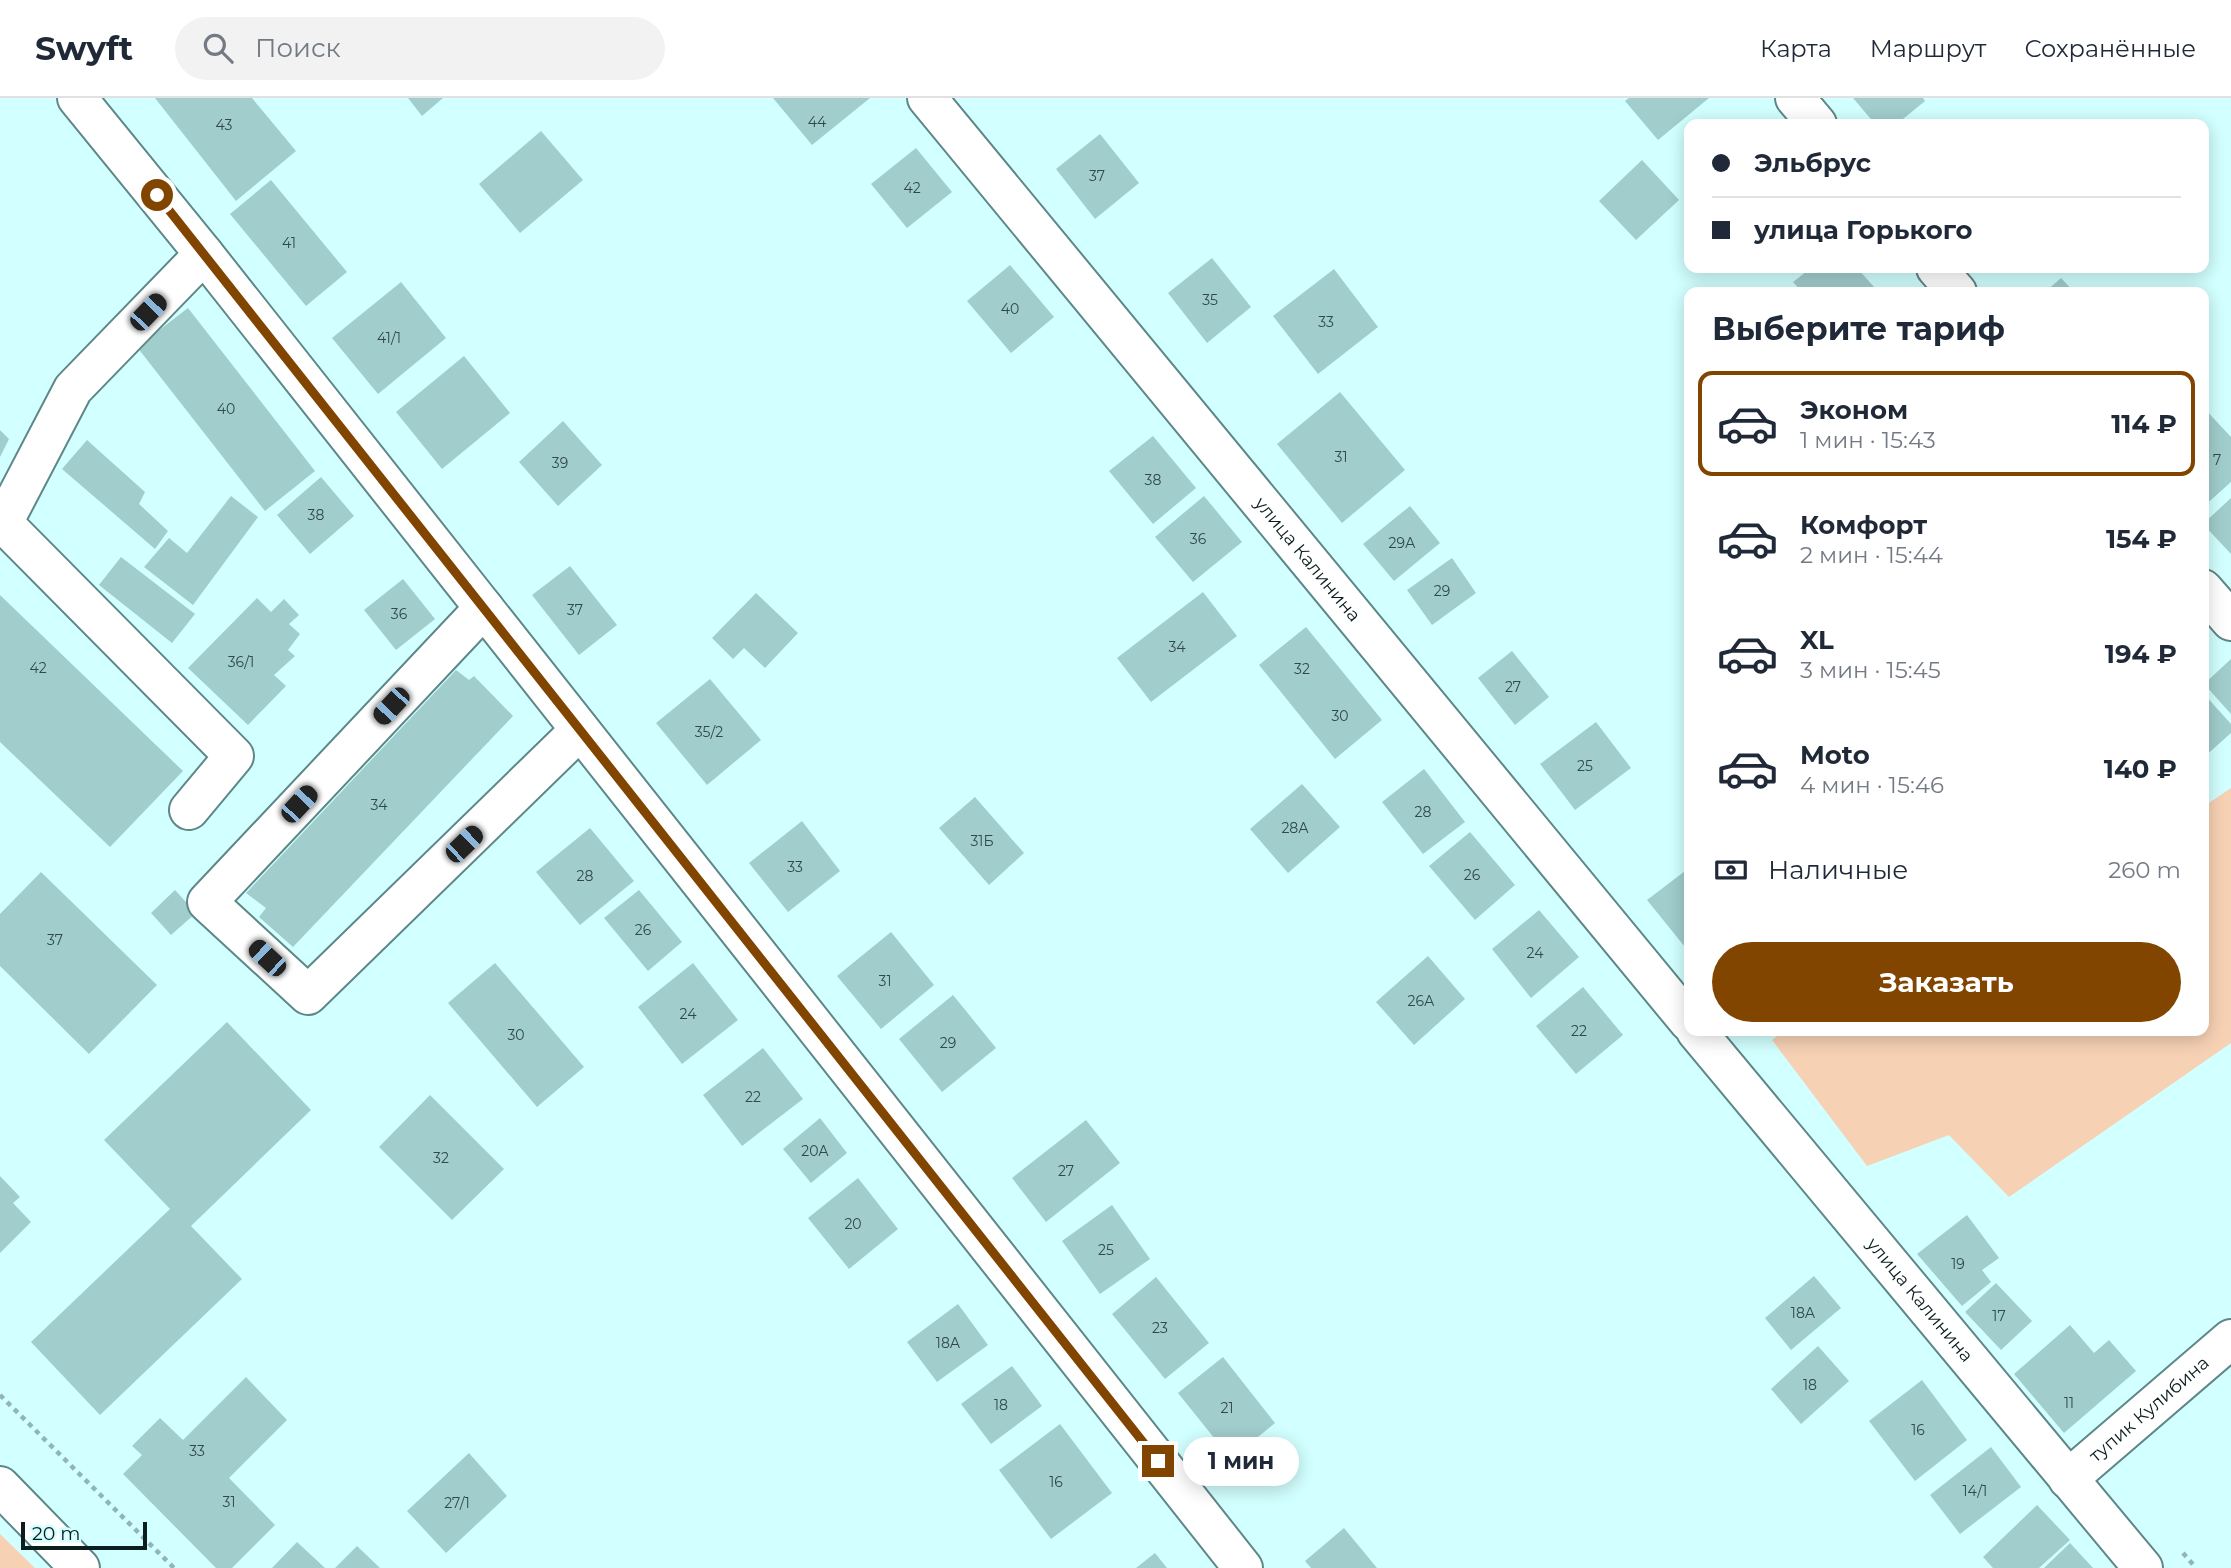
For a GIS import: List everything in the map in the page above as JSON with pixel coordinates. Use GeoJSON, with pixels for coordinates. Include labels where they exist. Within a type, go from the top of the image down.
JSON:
{"type":"FeatureCollection","features":[{"type":"Feature","properties":{"kind":"street"},"geometry":{"type":"LineString","coordinates":[[77,98],[204,254],[1243,1568]]}},
{"type":"Feature","properties":{"kind":"street","name":"улица Калинина"},"geometry":{"type":"LineString","coordinates":[[927,98],[1684,1013]]}},
{"type":"Feature","properties":{"kind":"street"},"geometry":{"type":"LineString","coordinates":[[1796,98],[1813,119]]}},
{"type":"Feature","properties":{"kind":"street"},"geometry":{"type":"LineString","coordinates":[[190,810],[234,756],[3,523],[73,389],[204,254]]}},
{"type":"Feature","properties":{"kind":"street"},"geometry":{"type":"LineString","coordinates":[[1940,273],[1953,287]]}},
{"type":"Feature","properties":{"kind":"street"},"geometry":{"type":"LineString","coordinates":[[2209,596],[2231,621]]}},
{"type":"Feature","properties":{"kind":"street"},"geometry":{"type":"LineString","coordinates":[[484,608],[206,902],[308,995],[580,730]]}},
{"type":"Feature","properties":{"kind":"street","name":"улица Калинина"},"geometry":{"type":"LineString","coordinates":[[1703,1036],[2143,1568]]}},
{"type":"Feature","properties":{"kind":"street","name":"тупик Кулибина"},"geometry":{"type":"LineString","coordinates":[[2068,1479],[2231,1339]]}},
{"type":"Feature","properties":{"kind":"street"},"geometry":{"type":"LineString","coordinates":[[0,1486],[80,1568]]}},
{"type":"Feature","properties":{"kind":"path"},"geometry":{"type":"LineString","coordinates":[[0,1395],[174,1568]]}},
{"type":"Feature","properties":{"kind":"shaded area"},"geometry":{"type":"Polygon","coordinates":[[[2231,788],[2231,1043],[2009,1197],[1949,1135],[1867,1166],[1772,1040],[1777,1036],[2209,1036],[2209,803],[2231,788]]]}},
{"type":"Feature","properties":{"kind":"shaded area"},"geometry":{"type":"Polygon","coordinates":[[[0,1534],[35,1568],[0,1568],[0,1534]]]}},
{"type":"Feature","properties":{"kind":"building"},"geometry":{"type":"Polygon","coordinates":[[[155,98],[252,98],[296,151],[236,201],[155,98]]]}},
{"type":"Feature","properties":{"kind":"building"},"geometry":{"type":"Polygon","coordinates":[[[408,98],[443,98],[422,116],[408,98]]]}},
{"type":"Feature","properties":{"kind":"building"},"geometry":{"type":"Polygon","coordinates":[[[773,98],[870,98],[812,145],[773,98]]]}},
{"type":"Feature","properties":{"kind":"building"},"geometry":{"type":"Polygon","coordinates":[[[1629,98],[1709,98],[1658,140],[1625,101],[1629,98]]]}},
{"type":"Feature","properties":{"kind":"building"},"geometry":{"type":"Polygon","coordinates":[[[1853,98],[1923,98],[1925,101],[1903,119],[1871,119],[1853,98]]]}},
{"type":"Feature","properties":{"kind":"building"},"geometry":{"type":"Polygon","coordinates":[[[541,131],[583,180],[520,233],[479,184],[541,131]]]}},
{"type":"Feature","properties":{"kind":"building"},"geometry":{"type":"Polygon","coordinates":[[[1100,134],[1139,183],[1095,219],[1056,169],[1100,134]]]}},
{"type":"Feature","properties":{"kind":"building"},"geometry":{"type":"Polygon","coordinates":[[[916,148],[952,192],[907,228],[871,184],[916,148]]]}},
{"type":"Feature","properties":{"kind":"building"},"geometry":{"type":"Polygon","coordinates":[[[1642,160],[1679,200],[1636,240],[1599,201],[1642,160]]]}},
{"type":"Feature","properties":{"kind":"building"},"geometry":{"type":"Polygon","coordinates":[[[271,180],[347,272],[306,306],[230,214],[271,180]]]}},
{"type":"Feature","properties":{"kind":"building"},"geometry":{"type":"Polygon","coordinates":[[[1212,258],[1251,307],[1207,343],[1168,293],[1212,258]]]}},
{"type":"Feature","properties":{"kind":"building"},"geometry":{"type":"Polygon","coordinates":[[[1010,265],[1054,317],[1011,353],[967,301],[1010,265]]]}},
{"type":"Feature","properties":{"kind":"building"},"geometry":{"type":"Polygon","coordinates":[[[1334,269],[1378,327],[1318,374],[1273,316],[1334,269]]]}},
{"type":"Feature","properties":{"kind":"building"},"geometry":{"type":"Polygon","coordinates":[[[1805,273],[1862,273],[1874,287],[1798,287],[1793,282],[1805,273]]]}},
{"type":"Feature","properties":{"kind":"building"},"geometry":{"type":"Polygon","coordinates":[[[2061,278],[2069,287],[2051,287],[2061,278]]]}},
{"type":"Feature","properties":{"kind":"building"},"geometry":{"type":"Polygon","coordinates":[[[401,282],[446,338],[378,394],[332,338],[401,282]]]}},
{"type":"Feature","properties":{"kind":"building"},"geometry":{"type":"Polygon","coordinates":[[[188,308],[315,471],[265,511],[137,347],[188,308]]]}},
{"type":"Feature","properties":{"kind":"building"},"geometry":{"type":"Polygon","coordinates":[[[464,356],[510,413],[442,469],[396,412],[464,356]]]}},
{"type":"Feature","properties":{"kind":"building"},"geometry":{"type":"Polygon","coordinates":[[[1340,392],[1405,470],[1342,523],[1277,444],[1340,392]]]}},
{"type":"Feature","properties":{"kind":"building"},"geometry":{"type":"Polygon","coordinates":[[[2209,413],[2231,437],[2231,482],[2209,502],[2209,413]]]}},
{"type":"Feature","properties":{"kind":"building"},"geometry":{"type":"Polygon","coordinates":[[[563,421],[602,465],[558,506],[519,462],[563,421]]]}},
{"type":"Feature","properties":{"kind":"building"},"geometry":{"type":"Polygon","coordinates":[[[0,430],[9,439],[0,457],[0,430]]]}},
{"type":"Feature","properties":{"kind":"building"},"geometry":{"type":"Polygon","coordinates":[[[1153,436],[1196,488],[1153,524],[1109,471],[1153,436]]]}},
{"type":"Feature","properties":{"kind":"building"},"geometry":{"type":"Polygon","coordinates":[[[87,440],[145,492],[139,504],[168,531],[155,549],[62,469],[87,440]]]}},
{"type":"Feature","properties":{"kind":"building"},"geometry":{"type":"Polygon","coordinates":[[[321,477],[354,516],[310,554],[277,515],[321,477]]]}},
{"type":"Feature","properties":{"kind":"building"},"geometry":{"type":"Polygon","coordinates":[[[231,496],[258,517],[193,605],[144,567],[169,538],[187,553],[231,496]]]}},
{"type":"Feature","properties":{"kind":"building"},"geometry":{"type":"Polygon","coordinates":[[[1204,496],[1242,542],[1193,582],[1155,537],[1204,496]]]}},
{"type":"Feature","properties":{"kind":"building"},"geometry":{"type":"Polygon","coordinates":[[[2231,498],[2231,554],[2209,530],[2209,518],[2231,498]]]}},
{"type":"Feature","properties":{"kind":"building"},"geometry":{"type":"Polygon","coordinates":[[[1410,506],[1440,543],[1394,581],[1363,544],[1410,506]]]}},
{"type":"Feature","properties":{"kind":"building"},"geometry":{"type":"Polygon","coordinates":[[[121,557],[195,614],[172,643],[99,585],[121,557]]]}},
{"type":"Feature","properties":{"kind":"building"},"geometry":{"type":"Polygon","coordinates":[[[1452,558],[1476,593],[1432,625],[1407,590],[1452,558]]]}},
{"type":"Feature","properties":{"kind":"building"},"geometry":{"type":"Polygon","coordinates":[[[570,566],[617,625],[579,655],[532,595],[570,566]]]}},
{"type":"Feature","properties":{"kind":"building"},"geometry":{"type":"Polygon","coordinates":[[[403,579],[435,619],[396,650],[364,610],[403,579]]]}},
{"type":"Feature","properties":{"kind":"building"},"geometry":{"type":"Polygon","coordinates":[[[1203,592],[1237,636],[1151,702],[1117,658],[1203,592]]]}},
{"type":"Feature","properties":{"kind":"building"},"geometry":{"type":"Polygon","coordinates":[[[756,593],[798,633],[765,668],[744,648],[733,659],[712,638],[756,593]]]}},
{"type":"Feature","properties":{"kind":"building"},"geometry":{"type":"Polygon","coordinates":[[[0,595],[183,771],[110,847],[0,742],[0,595]]]}},
{"type":"Feature","properties":{"kind":"building"},"geometry":{"type":"Polygon","coordinates":[[[257,598],[271,612],[284,599],[299,615],[289,624],[300,634],[288,650],[295,656],[274,675],[286,686],[248,725],[188,668],[257,598]]]}},
{"type":"Feature","properties":{"kind":"building"},"geometry":{"type":"Polygon","coordinates":[[[1306,627],[1382,720],[1335,759],[1259,665],[1306,627]]]}},
{"type":"Feature","properties":{"kind":"building"},"geometry":{"type":"Polygon","coordinates":[[[1512,651],[1549,697],[1515,725],[1478,678],[1512,651]]]}},
{"type":"Feature","properties":{"kind":"building"},"geometry":{"type":"Polygon","coordinates":[[[2231,659],[2231,714],[2209,690],[2209,679],[2231,659]]]}},
{"type":"Feature","properties":{"kind":"building"},"geometry":{"type":"Polygon","coordinates":[[[456,670],[469,680],[474,676],[513,716],[293,947],[259,917],[266,908],[246,893],[456,670]]]}},
{"type":"Feature","properties":{"kind":"building"},"geometry":{"type":"Polygon","coordinates":[[[710,679],[761,740],[707,785],[656,723],[710,679]]]}},
{"type":"Feature","properties":{"kind":"building"},"geometry":{"type":"Polygon","coordinates":[[[2209,700],[2231,724],[2231,733],[2209,753],[2209,700]]]}},
{"type":"Feature","properties":{"kind":"building"},"geometry":{"type":"Polygon","coordinates":[[[1596,722],[1631,768],[1575,810],[1540,764],[1596,722]]]}},
{"type":"Feature","properties":{"kind":"building"},"geometry":{"type":"Polygon","coordinates":[[[1424,769],[1465,822],[1423,854],[1382,802],[1424,769]]]}},
{"type":"Feature","properties":{"kind":"building"},"geometry":{"type":"Polygon","coordinates":[[[1302,784],[1340,827],[1288,873],[1250,829],[1302,784]]]}},
{"type":"Feature","properties":{"kind":"building"},"geometry":{"type":"Polygon","coordinates":[[[975,797],[1024,853],[989,885],[939,828],[975,797]]]}},
{"type":"Feature","properties":{"kind":"building"},"geometry":{"type":"Polygon","coordinates":[[[802,821],[840,871],[788,912],[749,863],[802,821]]]}},
{"type":"Feature","properties":{"kind":"building"},"geometry":{"type":"Polygon","coordinates":[[[590,828],[634,881],[580,925],[536,872],[590,828]]]}},
{"type":"Feature","properties":{"kind":"building"},"geometry":{"type":"Polygon","coordinates":[[[1470,832],[1515,885],[1475,920],[1429,866],[1470,832]]]}},
{"type":"Feature","properties":{"kind":"building"},"geometry":{"type":"Polygon","coordinates":[[[41,872],[157,985],[89,1054],[0,966],[0,914],[41,872]]]}},
{"type":"Feature","properties":{"kind":"building"},"geometry":{"type":"Polygon","coordinates":[[[1684,872],[1684,946],[1647,900],[1684,872]]]}},
{"type":"Feature","properties":{"kind":"building"},"geometry":{"type":"Polygon","coordinates":[[[175,890],[196,913],[171,935],[151,913],[175,890]]]}},
{"type":"Feature","properties":{"kind":"building"},"geometry":{"type":"Polygon","coordinates":[[[639,890],[682,942],[648,971],[604,918],[639,890]]]}},
{"type":"Feature","properties":{"kind":"building"},"geometry":{"type":"Polygon","coordinates":[[[1539,910],[1579,957],[1531,998],[1492,949],[1539,910]]]}},
{"type":"Feature","properties":{"kind":"building"},"geometry":{"type":"Polygon","coordinates":[[[891,932],[934,985],[881,1029],[837,976],[891,932]]]}},
{"type":"Feature","properties":{"kind":"building"},"geometry":{"type":"Polygon","coordinates":[[[1428,956],[1465,999],[1414,1045],[1376,1002],[1428,956]]]}},
{"type":"Feature","properties":{"kind":"building"},"geometry":{"type":"Polygon","coordinates":[[[495,963],[584,1067],[537,1107],[448,1003],[495,963]]]}},
{"type":"Feature","properties":{"kind":"building"},"geometry":{"type":"Polygon","coordinates":[[[693,963],[738,1020],[682,1064],[638,1007],[693,963]]]}},
{"type":"Feature","properties":{"kind":"building"},"geometry":{"type":"Polygon","coordinates":[[[1583,987],[1623,1035],[1576,1074],[1536,1026],[1583,987]]]}},
{"type":"Feature","properties":{"kind":"building"},"geometry":{"type":"Polygon","coordinates":[[[953,995],[996,1048],[942,1092],[899,1039],[953,995]]]}},
{"type":"Feature","properties":{"kind":"building"},"geometry":{"type":"Polygon","coordinates":[[[227,1022],[311,1110],[191,1226],[242,1279],[100,1415],[31,1342],[170,1209],[104,1140],[227,1022]]]}},
{"type":"Feature","properties":{"kind":"building"},"geometry":{"type":"Polygon","coordinates":[[[763,1048],[803,1099],[742,1146],[703,1095],[763,1048]]]}},
{"type":"Feature","properties":{"kind":"building"},"geometry":{"type":"Polygon","coordinates":[[[430,1095],[504,1169],[452,1220],[379,1147],[430,1095]]]}},
{"type":"Feature","properties":{"kind":"building"},"geometry":{"type":"Polygon","coordinates":[[[820,1118],[847,1153],[811,1183],[783,1149],[820,1118]]]}},
{"type":"Feature","properties":{"kind":"building"},"geometry":{"type":"Polygon","coordinates":[[[1086,1120],[1120,1163],[1046,1222],[1012,1178],[1086,1120]]]}},
{"type":"Feature","properties":{"kind":"building"},"geometry":{"type":"Polygon","coordinates":[[[0,1176],[20,1197],[13,1203],[31,1222],[0,1253],[0,1176]]]}},
{"type":"Feature","properties":{"kind":"building"},"geometry":{"type":"Polygon","coordinates":[[[858,1178],[898,1229],[849,1269],[808,1218],[858,1178]]]}},
{"type":"Feature","properties":{"kind":"building"},"geometry":{"type":"Polygon","coordinates":[[[1112,1205],[1150,1259],[1100,1294],[1062,1241],[1112,1205]]]}},
{"type":"Feature","properties":{"kind":"building"},"geometry":{"type":"Polygon","coordinates":[[[1967,1215],[1999,1258],[1982,1270],[1991,1282],[1962,1306],[1917,1254],[1967,1215]]]}},
{"type":"Feature","properties":{"kind":"building"},"geometry":{"type":"Polygon","coordinates":[[[1814,1276],[1841,1308],[1791,1350],[1765,1318],[1814,1276]]]}},
{"type":"Feature","properties":{"kind":"building"},"geometry":{"type":"Polygon","coordinates":[[[1156,1277],[1209,1343],[1165,1379],[1112,1314],[1156,1277]]]}},
{"type":"Feature","properties":{"kind":"building"},"geometry":{"type":"Polygon","coordinates":[[[1996,1283],[2032,1321],[2001,1350],[1965,1312],[1996,1283]]]}},
{"type":"Feature","properties":{"kind":"building"},"geometry":{"type":"Polygon","coordinates":[[[958,1304],[988,1345],[937,1382],[907,1342],[958,1304]]]}},
{"type":"Feature","properties":{"kind":"building"},"geometry":{"type":"Polygon","coordinates":[[[2070,1325],[2094,1353],[2109,1340],[2136,1371],[2064,1433],[2014,1374],[2070,1325]]]}},
{"type":"Feature","properties":{"kind":"building"},"geometry":{"type":"Polygon","coordinates":[[[1818,1346],[1849,1381],[1801,1424],[1771,1389],[1818,1346]]]}},
{"type":"Feature","properties":{"kind":"building"},"geometry":{"type":"Polygon","coordinates":[[[1223,1357],[1275,1423],[1231,1459],[1178,1393],[1223,1357]]]}},
{"type":"Feature","properties":{"kind":"building"},"geometry":{"type":"Polygon","coordinates":[[[1012,1366],[1042,1406],[991,1444],[961,1404],[1012,1366]]]}},
{"type":"Feature","properties":{"kind":"building"},"geometry":{"type":"Polygon","coordinates":[[[246,1377],[287,1420],[229,1478],[275,1525],[232,1568],[216,1568],[123,1474],[142,1455],[132,1446],[160,1418],[183,1440],[246,1377]]]}},
{"type":"Feature","properties":{"kind":"building"},"geometry":{"type":"Polygon","coordinates":[[[1922,1380],[1967,1440],[1915,1481],[1869,1421],[1922,1380]]]}},
{"type":"Feature","properties":{"kind":"building"},"geometry":{"type":"Polygon","coordinates":[[[1060,1424],[1112,1493],[1051,1539],[999,1470],[1060,1424]]]}},
{"type":"Feature","properties":{"kind":"building"},"geometry":{"type":"Polygon","coordinates":[[[1991,1447],[2021,1487],[1960,1534],[1930,1495],[1991,1447]]]}},
{"type":"Feature","properties":{"kind":"building"},"geometry":{"type":"Polygon","coordinates":[[[469,1453],[507,1496],[446,1553],[407,1511],[469,1453]]]}},
{"type":"Feature","properties":{"kind":"building"},"geometry":{"type":"Polygon","coordinates":[[[2037,1505],[2070,1540],[2039,1568],[1993,1568],[1983,1557],[2037,1505]]]}},
{"type":"Feature","properties":{"kind":"building"},"geometry":{"type":"Polygon","coordinates":[[[1344,1528],[1377,1568],[1311,1568],[1305,1561],[1344,1528]]]}},
{"type":"Feature","properties":{"kind":"building"},"geometry":{"type":"Polygon","coordinates":[[[297,1542],[325,1568],[272,1568],[297,1542]]]}},
{"type":"Feature","properties":{"kind":"building"},"geometry":{"type":"Polygon","coordinates":[[[2070,1543],[2093,1568],[2044,1568],[2070,1543]]]}},
{"type":"Feature","properties":{"kind":"building"},"geometry":{"type":"Polygon","coordinates":[[[357,1546],[380,1568],[335,1568],[357,1546]]]}},
{"type":"Feature","properties":{"kind":"building"},"geometry":{"type":"Polygon","coordinates":[[[1155,1553],[1167,1568],[1136,1568],[1155,1553]]]}},
{"type":"Feature","properties":{"kind":"route"},"geometry":{"type":"LineString","coordinates":[[157,195],[1158,1461]]}}]}
